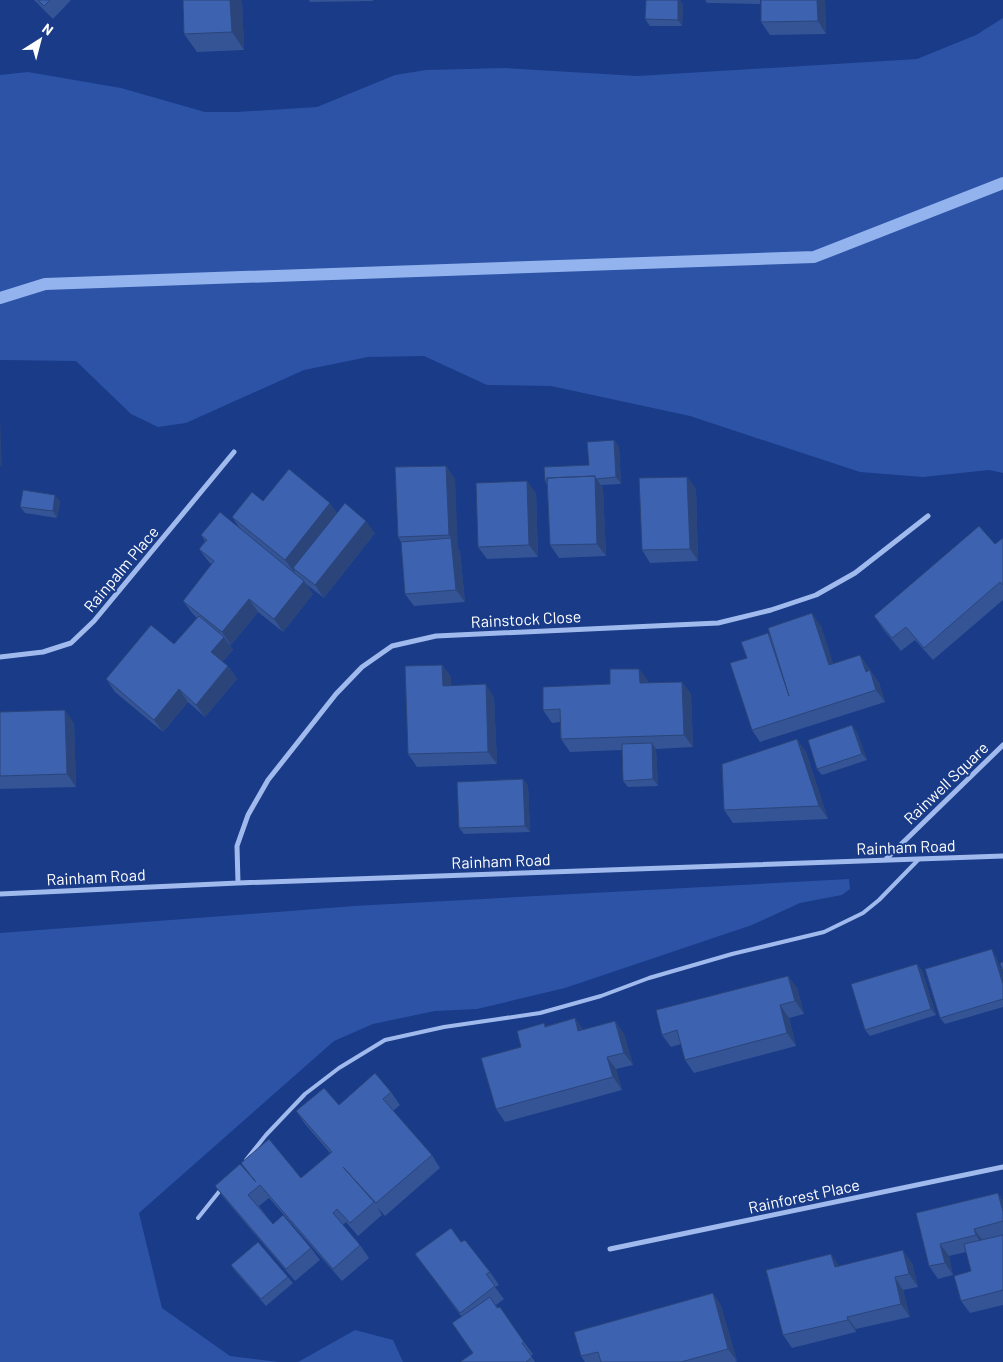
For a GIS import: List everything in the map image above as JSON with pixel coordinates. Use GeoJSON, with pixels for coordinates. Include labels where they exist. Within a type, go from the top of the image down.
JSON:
{"type":"FeatureCollection","features":[{"type":"Feature","properties":{"kind":"street","name":"Rainpalm Place"},"geometry":{"type":"LineString","coordinates":[[0,657],[43,652],[71,643],[94,621],[234,452]]}},
{"type":"Feature","properties":{"kind":"street","name":"Rainstock Close"},"geometry":{"type":"LineString","coordinates":[[238,883],[237,846],[248,815],[268,780],[362,667],[392,646],[436,636],[718,623],[762,612],[816,595],[855,573],[928,516]]}},
{"type":"Feature","properties":{"kind":"street","name":"Rainwell Square"},"geometry":{"type":"LineString","coordinates":[[885,860],[1003,745]]}},
{"type":"Feature","properties":{"kind":"street","name":"Rainham Road"},"geometry":{"type":"LineString","coordinates":[[0,894],[238,883],[1003,856]]}},
{"type":"Feature","properties":{"kind":"street","name":"Rainforest Place"},"geometry":{"type":"LineString","coordinates":[[610,1248],[1003,1167]]}},
{"type":"Feature","properties":{"kind":"lane"},"geometry":{"type":"LineString","coordinates":[[241,1165],[266,1135],[305,1094],[339,1068],[385,1040],[444,1027],[540,1013],[601,996],[649,978],[732,954],[824,932],[863,913],[879,900],[919,859]]}},
{"type":"Feature","properties":{"kind":"lane"},"geometry":{"type":"LineString","coordinates":[[198,1218],[223,1188]]}},
{"type":"Feature","properties":{"kind":"shaded area"},"geometry":{"type":"Polygon","coordinates":[[[1003,18],[1003,473],[989,470],[923,477],[860,472],[690,416],[551,386],[487,385],[424,356],[368,357],[304,370],[186,423],[158,427],[131,414],[76,361],[0,360],[0,75],[28,72],[121,88],[205,112],[236,112],[317,107],[395,75],[426,70],[505,68],[637,76],[917,59],[976,35],[1003,18]]]}},
{"type":"Feature","properties":{"kind":"shaded area"},"geometry":{"type":"Polygon","coordinates":[[[849,879],[850,889],[842,895],[800,903],[752,925],[565,988],[477,1009],[435,1011],[373,1024],[334,1041],[139,1213],[162,1308],[230,1356],[279,1362],[0,1362],[0,933],[354,906],[849,879]]]}},
{"type":"Feature","properties":{"kind":"shaded area"},"geometry":{"type":"Polygon","coordinates":[[[355,1330],[393,1340],[403,1362],[298,1362],[355,1330]]]}},
{"type":"Feature","properties":{"kind":"building"},"geometry":{"type":"Polygon","coordinates":[[[38,0],[50,0],[44,6],[38,0]]]}},
{"type":"Feature","properties":{"kind":"building"},"geometry":{"type":"Polygon","coordinates":[[[183,0],[230,0],[232,32],[184,34],[183,0]]]}},
{"type":"Feature","properties":{"kind":"building"},"geometry":{"type":"Polygon","coordinates":[[[646,0],[678,0],[678,20],[645,19],[646,0]]]}},
{"type":"Feature","properties":{"kind":"building"},"geometry":{"type":"Polygon","coordinates":[[[761,0],[817,0],[818,21],[761,22],[761,0]]]}},
{"type":"Feature","properties":{"kind":"building"},"geometry":{"type":"Polygon","coordinates":[[[614,440],[616,477],[596,479],[595,476],[547,478],[547,481],[545,481],[544,467],[589,465],[587,442],[614,440]]]}},
{"type":"Feature","properties":{"kind":"building"},"geometry":{"type":"Polygon","coordinates":[[[446,466],[449,535],[398,537],[395,467],[446,466]]]}},
{"type":"Feature","properties":{"kind":"building"},"geometry":{"type":"Polygon","coordinates":[[[289,469],[330,503],[285,560],[232,517],[252,492],[263,501],[289,469]]]}},
{"type":"Feature","properties":{"kind":"building"},"geometry":{"type":"Polygon","coordinates":[[[595,476],[597,544],[550,545],[547,478],[595,476]]]}},
{"type":"Feature","properties":{"kind":"building"},"geometry":{"type":"Polygon","coordinates":[[[687,477],[690,549],[642,550],[639,478],[687,477]]]}},
{"type":"Feature","properties":{"kind":"building"},"geometry":{"type":"Polygon","coordinates":[[[527,481],[529,545],[478,547],[476,483],[527,481]]]}},
{"type":"Feature","properties":{"kind":"building"},"geometry":{"type":"Polygon","coordinates":[[[23,490],[55,495],[53,511],[20,507],[23,490]]]}},
{"type":"Feature","properties":{"kind":"building"},"geometry":{"type":"Polygon","coordinates":[[[345,503],[366,521],[315,585],[293,568],[345,503]]]}},
{"type":"Feature","properties":{"kind":"building"},"geometry":{"type":"Polygon","coordinates":[[[220,512],[304,581],[274,619],[249,599],[222,632],[183,601],[214,561],[199,549],[207,540],[201,535],[220,512]]]}},
{"type":"Feature","properties":{"kind":"building"},"geometry":{"type":"Polygon","coordinates":[[[979,526],[995,544],[1003,538],[1003,585],[1000,582],[924,648],[906,627],[892,638],[874,616],[979,526]]]}},
{"type":"Feature","properties":{"kind":"building"},"geometry":{"type":"Polygon","coordinates":[[[451,538],[456,590],[405,594],[401,542],[451,538]]]}},
{"type":"Feature","properties":{"kind":"building"},"geometry":{"type":"Polygon","coordinates":[[[812,613],[829,665],[860,655],[866,672],[870,670],[876,690],[752,730],[730,663],[747,658],[741,642],[768,633],[789,696],[768,628],[812,613]]]}},
{"type":"Feature","properties":{"kind":"building"},"geometry":{"type":"Polygon","coordinates":[[[199,616],[224,637],[211,652],[228,666],[196,705],[179,689],[154,720],[106,679],[151,625],[174,644],[199,616]]]}},
{"type":"Feature","properties":{"kind":"building"},"geometry":{"type":"Polygon","coordinates":[[[442,665],[443,686],[486,684],[488,752],[408,754],[405,666],[442,665]]]}},
{"type":"Feature","properties":{"kind":"building"},"geometry":{"type":"Polygon","coordinates":[[[610,669],[639,669],[640,683],[682,682],[684,735],[561,739],[560,709],[543,710],[543,687],[610,684],[610,669]]]}},
{"type":"Feature","properties":{"kind":"building"},"geometry":{"type":"Polygon","coordinates":[[[65,710],[67,774],[0,776],[0,712],[65,710]]]}},
{"type":"Feature","properties":{"kind":"building"},"geometry":{"type":"Polygon","coordinates":[[[852,725],[862,754],[817,769],[808,740],[852,725]]]}},
{"type":"Feature","properties":{"kind":"building"},"geometry":{"type":"Polygon","coordinates":[[[797,739],[819,806],[724,810],[722,764],[797,739]]]}},
{"type":"Feature","properties":{"kind":"building"},"geometry":{"type":"Polygon","coordinates":[[[652,743],[653,779],[623,781],[622,744],[652,743]]]}},
{"type":"Feature","properties":{"kind":"building"},"geometry":{"type":"Polygon","coordinates":[[[523,779],[525,826],[459,828],[457,782],[523,779]]]}},
{"type":"Feature","properties":{"kind":"building"},"geometry":{"type":"Polygon","coordinates":[[[992,949],[1003,984],[1003,999],[940,1018],[925,969],[992,949]]]}},
{"type":"Feature","properties":{"kind":"building"},"geometry":{"type":"Polygon","coordinates":[[[917,964],[931,1009],[865,1030],[851,984],[917,964]]]}},
{"type":"Feature","properties":{"kind":"building"},"geometry":{"type":"Polygon","coordinates":[[[788,976],[795,1001],[780,1005],[787,1033],[685,1060],[677,1030],[662,1035],[656,1010],[788,976]]]}},
{"type":"Feature","properties":{"kind":"building"},"geometry":{"type":"Polygon","coordinates":[[[575,1018],[578,1031],[615,1021],[624,1053],[607,1057],[613,1077],[496,1109],[481,1058],[521,1047],[517,1031],[544,1023],[545,1027],[575,1018]]]}},
{"type":"Feature","properties":{"kind":"building"},"geometry":{"type":"Polygon","coordinates":[[[375,1073],[391,1092],[383,1099],[432,1155],[376,1203],[343,1167],[374,1202],[350,1223],[337,1209],[333,1213],[360,1245],[333,1269],[260,1185],[248,1195],[273,1224],[283,1215],[311,1248],[286,1269],[215,1186],[240,1164],[256,1182],[241,1163],[269,1139],[301,1178],[332,1152],[296,1111],[324,1088],[339,1105],[375,1073]]]}},
{"type":"Feature","properties":{"kind":"building"},"geometry":{"type":"Polygon","coordinates":[[[998,1193],[1003,1212],[1003,1221],[974,1229],[976,1235],[940,1244],[945,1263],[929,1266],[916,1213],[998,1193]]]}},
{"type":"Feature","properties":{"kind":"building"},"geometry":{"type":"Polygon","coordinates":[[[451,1228],[461,1242],[465,1240],[490,1272],[486,1274],[495,1286],[460,1313],[415,1254],[451,1228]]]}},
{"type":"Feature","properties":{"kind":"building"},"geometry":{"type":"Polygon","coordinates":[[[1003,1235],[1003,1290],[961,1301],[954,1276],[971,1271],[964,1244],[1003,1235]]]}},
{"type":"Feature","properties":{"kind":"building"},"geometry":{"type":"Polygon","coordinates":[[[258,1242],[288,1277],[261,1299],[231,1265],[258,1242]]]}},
{"type":"Feature","properties":{"kind":"building"},"geometry":{"type":"Polygon","coordinates":[[[903,1250],[909,1274],[895,1277],[901,1304],[847,1317],[848,1320],[783,1335],[766,1270],[831,1254],[835,1267],[903,1250]]]}},
{"type":"Feature","properties":{"kind":"building"},"geometry":{"type":"Polygon","coordinates":[[[713,1293],[728,1349],[681,1362],[601,1362],[598,1352],[581,1356],[574,1332],[713,1293]]]}},
{"type":"Feature","properties":{"kind":"building"},"geometry":{"type":"Polygon","coordinates":[[[490,1297],[497,1308],[500,1307],[524,1342],[522,1343],[532,1357],[526,1362],[460,1362],[473,1353],[452,1323],[490,1297]]]}},
{"type":"Feature","properties":{"kind":"waterway"},"geometry":{"type":"LineString","coordinates":[[0,298],[45,284],[814,257],[1003,183]]}}]}
